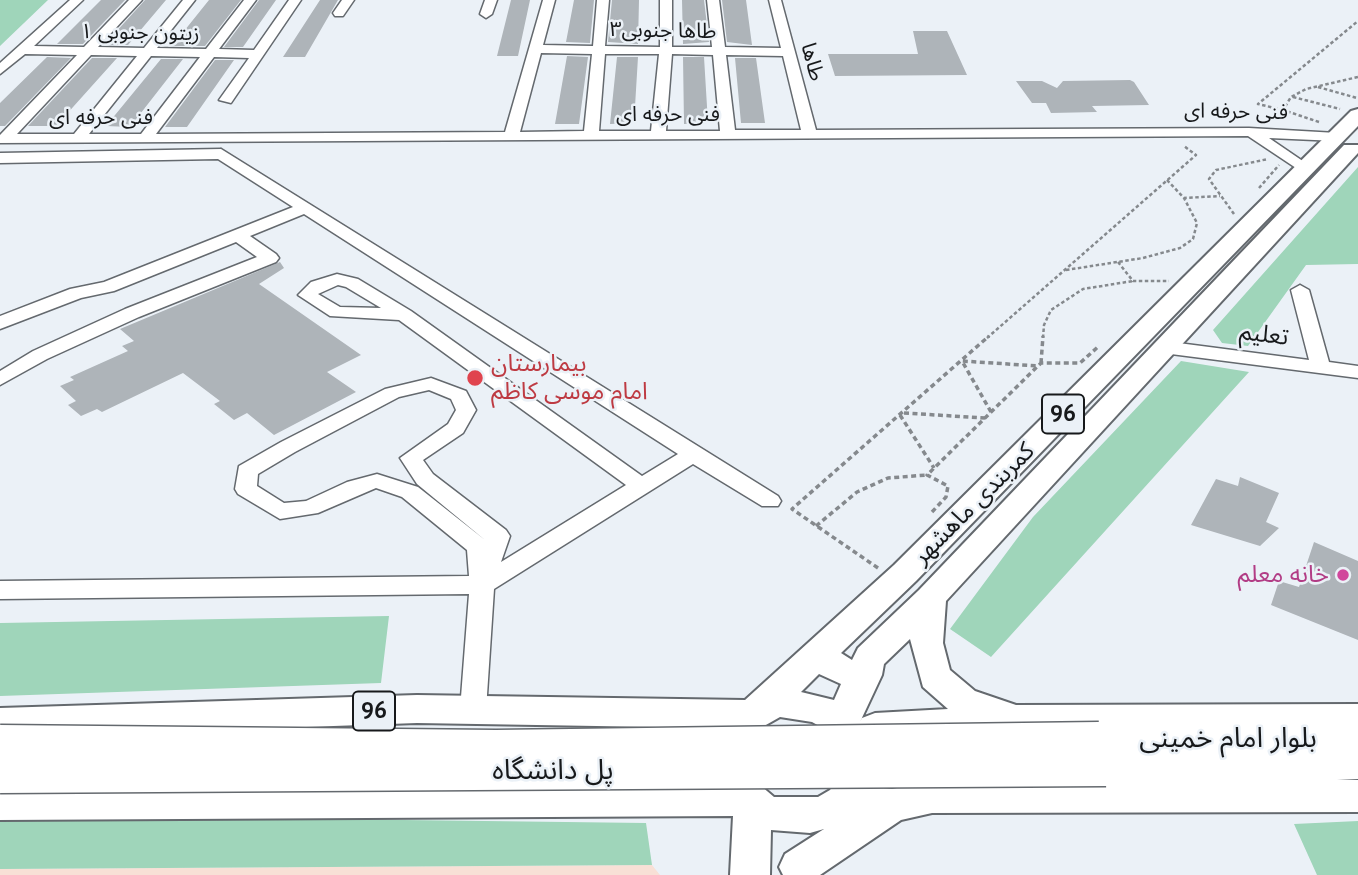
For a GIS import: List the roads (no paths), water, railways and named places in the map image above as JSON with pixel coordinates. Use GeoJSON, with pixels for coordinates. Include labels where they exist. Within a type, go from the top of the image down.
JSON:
{"type":"FeatureCollection","features":[{"type":"Feature","properties":{"kind":"main road","name":"کمربندی ماهشهر"},"geometry":{"type":"LineString","coordinates":[[930,598],[1163,347],[1341,135],[1353,108]]}},
{"type":"Feature","properties":{"kind":"main road","name":"کمربندی ماهشهر"},"geometry":{"type":"LineString","coordinates":[[755,711],[821,654],[905,573],[1238,219],[1305,169],[1341,135]]}},
{"type":"Feature","properties":{"kind":"main road"},"geometry":{"type":"LineString","coordinates":[[930,598],[926,643],[935,677],[964,702],[1022,719]]}},
{"type":"Feature","properties":{"kind":"main road","name":"96"},"geometry":{"type":"LineString","coordinates":[[0,723],[473,710],[755,711],[799,704],[818,709],[844,727],[870,657],[930,598]]}},
{"type":"Feature","properties":{"kind":"main road"},"geometry":{"type":"LineString","coordinates":[[821,654],[831,664],[848,673],[865,675]]}},
{"type":"Feature","properties":{"kind":"main road","name":"96"},"geometry":{"type":"LineString","coordinates":[[750,802],[730,780],[724,751],[732,730],[755,711]]}},
{"type":"Feature","properties":{"kind":"main road"},"geometry":{"type":"LineString","coordinates":[[601,801],[636,787],[653,758],[644,729],[616,712]]}},
{"type":"Feature","properties":{"kind":"main road"},"geometry":{"type":"LineString","coordinates":[[799,871],[833,807],[859,780],[860,754],[844,727],[1022,719],[1358,718]]}},
{"type":"Feature","properties":{"kind":"main road"},"geometry":{"type":"LineString","coordinates":[[916,724],[892,737],[886,761],[901,785],[932,797]]}},
{"type":"Feature","properties":{"kind":"main road","name":"بلوار امام خمینی"},"geometry":{"type":"LineString","coordinates":[[1102,754],[1358,739]]}},
{"type":"Feature","properties":{"kind":"main road","name":"پل دانشگاه"},"geometry":{"type":"LineString","coordinates":[[0,743],[1102,754]]}},
{"type":"Feature","properties":{"kind":"main road","name":"بلوار امام خمینی"},"geometry":{"type":"LineString","coordinates":[[1102,754],[1358,764]]}},
{"type":"Feature","properties":{"kind":"main road","name":"پل دانشگاه"},"geometry":{"type":"LineString","coordinates":[[0,775],[1102,754]]}},
{"type":"Feature","properties":{"kind":"main road"},"geometry":{"type":"LineString","coordinates":[[0,804],[750,802],[771,813],[790,817],[833,807],[892,805],[932,797],[1358,796]]}},
{"type":"Feature","properties":{"kind":"main road"},"geometry":{"type":"LineString","coordinates":[[750,802],[750,875]]}},
{"type":"Feature","properties":{"kind":"main road"},"geometry":{"type":"LineString","coordinates":[[799,871],[892,805]]}},
{"type":"Feature","properties":{"kind":"street"},"geometry":{"type":"LineString","coordinates":[[0,71],[77,0]]}},
{"type":"Feature","properties":{"kind":"street"},"geometry":{"type":"LineString","coordinates":[[2,139],[91,51],[136,0]]}},
{"type":"Feature","properties":{"kind":"street"},"geometry":{"type":"LineString","coordinates":[[77,140],[189,0]]}},
{"type":"Feature","properties":{"kind":"street"},"geometry":{"type":"LineString","coordinates":[[145,139],[250,0]]}},
{"type":"Feature","properties":{"kind":"street"},"geometry":{"type":"LineString","coordinates":[[226,100],[295,0]]}},
{"type":"Feature","properties":{"kind":"street"},"geometry":{"type":"LineString","coordinates":[[339,13],[348,0]]}},
{"type":"Feature","properties":{"kind":"street"},"geometry":{"type":"LineString","coordinates":[[486,15],[491,0]]}},
{"type":"Feature","properties":{"kind":"street"},"geometry":{"type":"LineString","coordinates":[[511,137],[538,49],[549,0]]}},
{"type":"Feature","properties":{"kind":"street"},"geometry":{"type":"LineString","coordinates":[[591,136],[603,0]]}},
{"type":"Feature","properties":{"kind":"street"},"geometry":{"type":"LineString","coordinates":[[658,136],[666,50],[666,0]]}},
{"type":"Feature","properties":{"kind":"street"},"geometry":{"type":"LineString","coordinates":[[713,0],[728,135]]}},
{"type":"Feature","properties":{"kind":"street","name":"طاها"},"geometry":{"type":"LineString","coordinates":[[775,0],[810,135]]}},
{"type":"Feature","properties":{"kind":"street","name":"طاها جنوبی۳"},"geometry":{"type":"LineString","coordinates":[[538,49],[788,52]]}},
{"type":"Feature","properties":{"kind":"street","name":"زیتون جنوبی ۱"},"geometry":{"type":"LineString","coordinates":[[22,50],[258,54]]}},
{"type":"Feature","properties":{"kind":"street"},"geometry":{"type":"LineString","coordinates":[[1250,132],[1270,142],[1305,169]]}},
{"type":"Feature","properties":{"kind":"street","name":"فنی حرفه ای"},"geometry":{"type":"LineString","coordinates":[[2,139],[1250,132],[1341,135]]}},
{"type":"Feature","properties":{"kind":"street"},"geometry":{"type":"LineString","coordinates":[[0,158],[221,155],[770,501]]}},
{"type":"Feature","properties":{"kind":"street"},"geometry":{"type":"LineString","coordinates":[[0,323],[76,293],[108,287],[305,208]]}},
{"type":"Feature","properties":{"kind":"street"},"geometry":{"type":"LineString","coordinates":[[0,379],[40,355],[132,313],[270,258],[237,235]]}},
{"type":"Feature","properties":{"kind":"street"},"geometry":{"type":"LineString","coordinates":[[1300,290],[1321,367]]}},
{"type":"Feature","properties":{"kind":"street"},"geometry":{"type":"LineString","coordinates":[[404,315],[642,486]]}},
{"type":"Feature","properties":{"kind":"street","name":"تعلیم"},"geometry":{"type":"LineString","coordinates":[[1163,347],[1358,372]]}},
{"type":"Feature","properties":{"kind":"street"},"geometry":{"type":"LineString","coordinates":[[473,710],[482,585],[478,547],[410,492],[377,481],[355,487],[310,508],[280,511],[246,489],[247,471],[392,393],[431,384],[459,395],[466,410],[456,428],[411,458],[425,480],[498,536],[482,585]]}},
{"type":"Feature","properties":{"kind":"street"},"geometry":{"type":"LineString","coordinates":[[0,590],[482,585],[692,454]]}},
{"type":"Feature","properties":{"kind":"place","name":"بیمارستان امام موسی کاظم"},"geometry":{"type":"Point","coordinates":[475,378]}},
{"type":"Feature","properties":{"kind":"place","name":"خانه معلم"},"geometry":{"type":"Point","coordinates":[1343,575]}}]}
